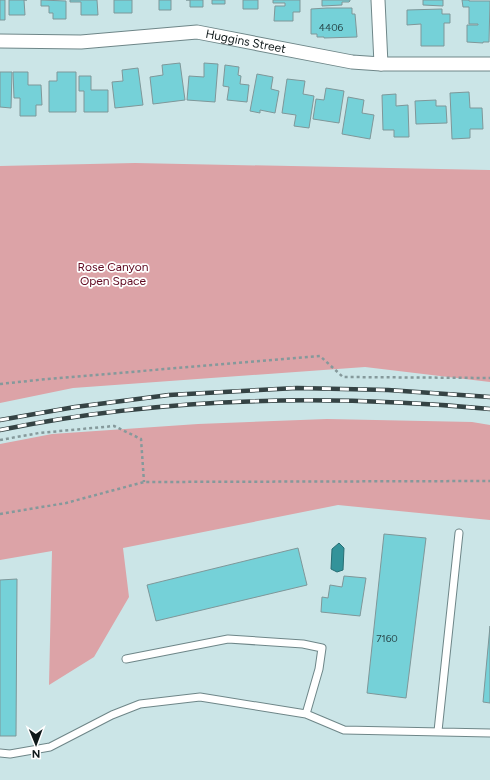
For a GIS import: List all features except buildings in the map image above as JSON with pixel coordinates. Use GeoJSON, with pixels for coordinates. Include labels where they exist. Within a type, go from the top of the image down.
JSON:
{"type":"FeatureCollection","features":[{"type":"Feature","properties":{"kind":"street"},"geometry":{"type":"LineString","coordinates":[[378,0],[381,64]]}},
{"type":"Feature","properties":{"kind":"street","name":"Huggins Street"},"geometry":{"type":"LineString","coordinates":[[0,41],[81,42],[198,32],[352,62],[381,64],[490,64]]}},
{"type":"Feature","properties":{"kind":"lane"},"geometry":{"type":"LineString","coordinates":[[438,731],[459,533]]}},
{"type":"Feature","properties":{"kind":"lane"},"geometry":{"type":"LineString","coordinates":[[126,659],[228,639],[303,644],[322,648],[319,669],[306,714]]}},
{"type":"Feature","properties":{"kind":"lane"},"geometry":{"type":"LineString","coordinates":[[0,753],[10,754],[50,747],[112,714],[140,704],[200,697],[306,714],[344,730],[490,733]]}},
{"type":"Feature","properties":{"kind":"path"},"geometry":{"type":"LineString","coordinates":[[0,384],[320,356],[343,377],[490,378]]}},
{"type":"Feature","properties":{"kind":"path"},"geometry":{"type":"LineString","coordinates":[[0,440],[39,433],[114,426],[141,439],[144,482]]}},
{"type":"Feature","properties":{"kind":"path"},"geometry":{"type":"LineString","coordinates":[[0,514],[66,503],[144,482],[490,481]]}},
{"type":"Feature","properties":{"kind":"green space","name":"Rose Canyon Open Space"},"geometry":{"type":"Polygon","coordinates":[[[135,163],[490,170],[490,382],[365,367],[73,388],[0,403],[0,166],[135,163]]]}},
{"type":"Feature","properties":{"kind":"green space"},"geometry":{"type":"Polygon","coordinates":[[[327,419],[472,422],[490,425],[490,520],[338,505],[123,548],[129,597],[94,657],[49,685],[52,551],[0,560],[0,444],[52,434],[198,424],[327,419]]]}},
{"type":"Feature","properties":{"kind":"water"},"geometry":{"type":"Polygon","coordinates":[[[339,543],[344,548],[343,570],[337,572],[331,569],[332,549],[339,543]]]}},
{"type":"Feature","properties":{"kind":"railway"},"geometry":{"type":"LineString","coordinates":[[0,420],[75,407],[169,395],[297,388],[388,390],[490,397]]}},
{"type":"Feature","properties":{"kind":"railway"},"geometry":{"type":"LineString","coordinates":[[0,430],[61,419],[122,411],[183,405],[244,402],[306,400],[367,401],[490,409]]}}]}
